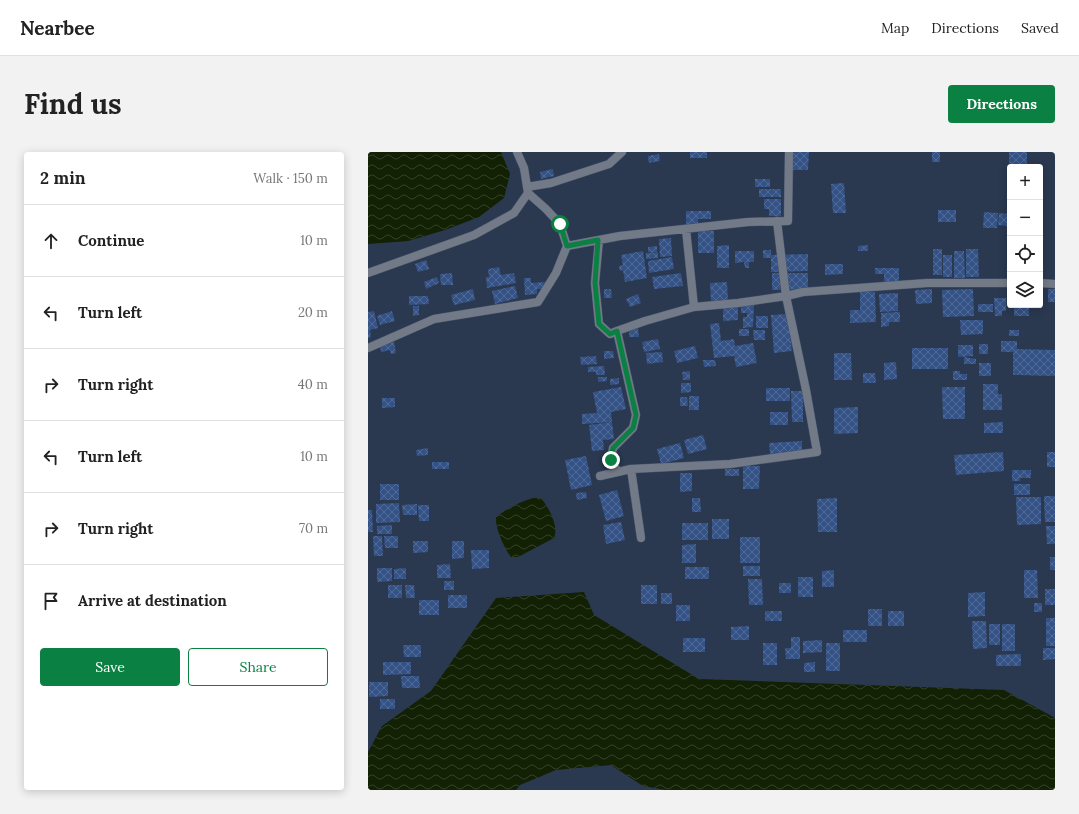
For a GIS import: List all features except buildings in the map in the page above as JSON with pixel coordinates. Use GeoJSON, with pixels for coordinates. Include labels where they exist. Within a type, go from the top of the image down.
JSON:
{"type":"FeatureCollection","features":[{"type":"Feature","properties":{"kind":"street"},"geometry":{"type":"LineString","coordinates":[[368,348],[434,319],[538,302],[556,273],[567,246],[560,224],[528,190],[524,168],[517,152]]}},
{"type":"Feature","properties":{"kind":"street"},"geometry":{"type":"LineString","coordinates":[[368,272],[474,235],[514,213],[528,190],[609,164],[622,152]]}},
{"type":"Feature","properties":{"kind":"street"},"geometry":{"type":"LineString","coordinates":[[567,246],[620,236],[748,222],[788,221],[789,152]]}},
{"type":"Feature","properties":{"kind":"street"},"geometry":{"type":"LineString","coordinates":[[600,476],[631,469],[730,464],[817,452],[806,390],[786,296],[777,221]]}},
{"type":"Feature","properties":{"kind":"street"},"geometry":{"type":"LineString","coordinates":[[686,229],[694,307]]}},
{"type":"Feature","properties":{"kind":"street"},"geometry":{"type":"LineString","coordinates":[[598,240],[595,283],[599,324],[610,334],[645,320],[694,307],[738,303],[803,292],[927,283],[1007,283]]}},
{"type":"Feature","properties":{"kind":"street"},"geometry":{"type":"LineString","coordinates":[[1043,283],[1055,284]]}},
{"type":"Feature","properties":{"kind":"street"},"geometry":{"type":"LineString","coordinates":[[617,331],[636,415],[633,428],[613,448],[611,460],[618,472]]}},
{"type":"Feature","properties":{"kind":"street"},"geometry":{"type":"LineString","coordinates":[[631,469],[641,538]]}},
{"type":"Feature","properties":{"kind":"water"},"geometry":{"type":"Polygon","coordinates":[[[368,152],[501,152],[510,174],[504,198],[479,217],[445,230],[408,241],[368,244],[368,152]]]}},
{"type":"Feature","properties":{"kind":"water"},"geometry":{"type":"Polygon","coordinates":[[[533,498],[541,498],[550,512],[555,528],[554,538],[518,557],[511,557],[500,538],[496,517],[523,501],[533,498]]]}},
{"type":"Feature","properties":{"kind":"water"},"geometry":{"type":"Polygon","coordinates":[[[584,592],[594,615],[699,679],[1004,690],[1055,718],[1055,790],[666,790],[643,786],[611,765],[556,770],[520,785],[516,790],[368,790],[368,752],[382,726],[431,691],[496,598],[584,592]]]}},
{"type":"Feature","properties":{"kind":"route"},"geometry":{"type":"LineString","coordinates":[[560,224],[567,246],[598,240],[595,283],[599,324],[610,334],[617,331],[636,415],[633,428],[613,448],[611,460]]}}]}
